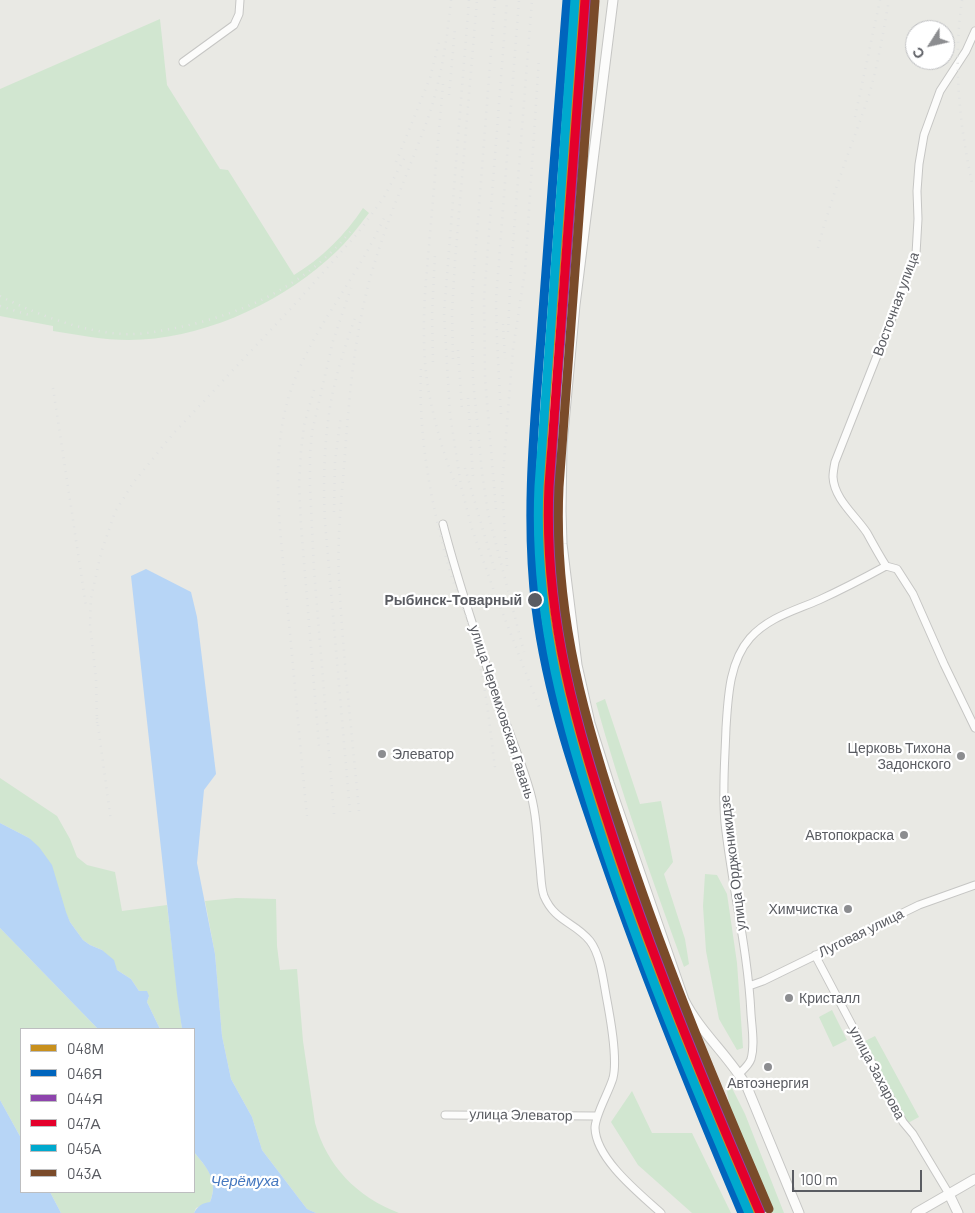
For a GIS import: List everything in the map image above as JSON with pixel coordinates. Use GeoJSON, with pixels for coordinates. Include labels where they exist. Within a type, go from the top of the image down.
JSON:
{"type":"FeatureCollection","features":[{"type":"Feature","properties":{"kind":"street"},"geometry":{"type":"LineString","coordinates":[[183,62],[234,25],[239,14],[240,0]]}},
{"type":"Feature","properties":{"kind":"street"},"geometry":{"type":"LineString","coordinates":[[613,0],[575,305],[562,445],[560,511],[562,544],[567,597],[577,665],[590,723],[608,783],[684,1000],[702,1028],[739,1074],[755,1107],[799,1213]]}},
{"type":"Feature","properties":{"kind":"street","name":"Восточная улица"},"geometry":{"type":"LineString","coordinates":[[886,566],[874,549],[866,532],[849,511],[838,493],[833,478],[835,462],[916,254],[919,164],[929,119],[940,91],[966,51],[975,31]]}},
{"type":"Feature","properties":{"kind":"street","name":"улица Черемховская Гавань"},"geometry":{"type":"LineString","coordinates":[[443,524],[454,565],[501,710],[529,788],[535,814],[543,894],[550,908],[557,916],[590,941],[596,954],[606,996],[614,1052],[613,1076],[597,1116]]}},
{"type":"Feature","properties":{"kind":"street"},"geometry":{"type":"LineString","coordinates":[[886,566],[897,569],[913,594],[975,728]]}},
{"type":"Feature","properties":{"kind":"street","name":"улица Орджоникидзе"},"geometry":{"type":"LineString","coordinates":[[739,1074],[750,1061],[753,1043],[750,986],[725,821],[724,782],[727,714],[734,668],[750,638],[771,620],[784,613],[817,601],[886,566]]}},
{"type":"Feature","properties":{"kind":"street","name":"Луговая улица"},"geometry":{"type":"LineString","coordinates":[[750,986],[924,903],[975,885]]}},
{"type":"Feature","properties":{"kind":"street","name":"улица Захарова"},"geometry":{"type":"LineString","coordinates":[[815,955],[903,1122],[914,1134],[958,1213]]}},
{"type":"Feature","properties":{"kind":"street","name":"улица Элеватор"},"geometry":{"type":"LineString","coordinates":[[445,1115],[597,1116]]}},
{"type":"Feature","properties":{"kind":"street"},"geometry":{"type":"LineString","coordinates":[[597,1116],[595,1128],[600,1145],[610,1165],[661,1213]]}},
{"type":"Feature","properties":{"kind":"street"},"geometry":{"type":"LineString","coordinates":[[916,1213],[975,1179]]}},
{"type":"Feature","properties":{"kind":"green space"},"geometry":{"type":"Polygon","coordinates":[[[160,19],[167,85],[220,169],[228,170],[294,275],[332,245],[363,208],[369,213],[338,250],[306,277],[259,306],[208,327],[182,334],[155,338],[119,340],[53,331],[53,326],[0,316],[0,89],[160,19]]]}},
{"type":"Feature","properties":{"kind":"green space"},"geometry":{"type":"Polygon","coordinates":[[[605,699],[640,804],[661,801],[673,862],[664,874],[685,939],[689,964],[684,967],[637,836],[606,737],[596,703],[605,699]]]}},
{"type":"Feature","properties":{"kind":"green space"},"geometry":{"type":"Polygon","coordinates":[[[0,778],[57,816],[70,839],[77,857],[87,865],[115,872],[122,911],[167,905],[182,1028],[160,1028],[147,1002],[149,996],[139,991],[131,979],[117,970],[102,950],[83,940],[70,922],[29,838],[0,823],[0,778]]]}},
{"type":"Feature","properties":{"kind":"green space"},"geometry":{"type":"Polygon","coordinates":[[[705,874],[717,875],[727,894],[737,963],[743,1048],[737,1050],[719,1019],[706,951],[703,906],[705,874]]]}},
{"type":"Feature","properties":{"kind":"green space"},"geometry":{"type":"Polygon","coordinates":[[[236,898],[276,899],[277,946],[280,970],[297,969],[303,1041],[315,1123],[327,1153],[357,1189],[399,1213],[316,1213],[307,1209],[262,1150],[252,1117],[231,1079],[222,1036],[215,954],[205,901],[236,898]]]}},
{"type":"Feature","properties":{"kind":"green space"},"geometry":{"type":"Polygon","coordinates":[[[0,928],[97,1028],[20,1028],[20,1136],[0,1100],[0,928]]]}},
{"type":"Feature","properties":{"kind":"green space"},"geometry":{"type":"Polygon","coordinates":[[[832,1010],[847,1040],[833,1047],[819,1017],[832,1010]]]}},
{"type":"Feature","properties":{"kind":"green space"},"geometry":{"type":"Polygon","coordinates":[[[875,1036],[919,1117],[908,1123],[865,1041],[875,1036]]]}},
{"type":"Feature","properties":{"kind":"green space"},"geometry":{"type":"Polygon","coordinates":[[[726,1086],[731,1086],[745,1114],[784,1213],[765,1213],[742,1158],[732,1120],[726,1086]]]}},
{"type":"Feature","properties":{"kind":"green space"},"geometry":{"type":"Polygon","coordinates":[[[632,1091],[652,1133],[692,1133],[731,1213],[692,1213],[638,1165],[611,1122],[632,1091]]]}},
{"type":"Feature","properties":{"kind":"green space"},"geometry":{"type":"Polygon","coordinates":[[[195,1153],[203,1163],[212,1181],[213,1187],[210,1202],[196,1208],[194,1213],[61,1213],[51,1193],[195,1193],[195,1153]]]}},
{"type":"Feature","properties":{"kind":"water","name":"Черёмуха"},"geometry":{"type":"Polygon","coordinates":[[[146,569],[191,592],[197,617],[216,774],[204,790],[197,863],[215,954],[222,1036],[231,1079],[252,1117],[262,1150],[307,1209],[316,1213],[194,1213],[200,1205],[210,1202],[213,1188],[207,1169],[195,1153],[195,1028],[182,1028],[177,994],[131,576],[146,569]]]}},
{"type":"Feature","properties":{"kind":"water"},"geometry":{"type":"Polygon","coordinates":[[[0,823],[29,838],[39,847],[52,865],[70,922],[83,940],[102,950],[114,960],[117,970],[131,979],[139,991],[147,991],[149,996],[147,1002],[160,1028],[97,1028],[0,928],[0,823]]]}},
{"type":"Feature","properties":{"kind":"water"},"geometry":{"type":"Polygon","coordinates":[[[0,1100],[20,1136],[20,1193],[51,1193],[61,1213],[0,1213],[0,1100]]]}},
{"type":"Feature","properties":{"kind":"railway"},"geometry":{"type":"LineString","coordinates":[[359,811],[345,666],[339,565],[339,537],[351,385],[356,344],[370,279],[437,89],[451,0]]}},
{"type":"Feature","properties":{"kind":"railway"},"geometry":{"type":"LineString","coordinates":[[469,0],[444,313],[450,414],[461,486],[472,529],[541,712]]}},
{"type":"Feature","properties":{"kind":"railway"},"geometry":{"type":"LineString","coordinates":[[453,359],[452,313],[455,261],[477,0]]}},
{"type":"Feature","properties":{"kind":"railway"},"geometry":{"type":"LineString","coordinates":[[495,0],[472,297],[473,379],[488,513],[524,652]]}},
{"type":"Feature","properties":{"kind":"railway"},"geometry":{"type":"LineString","coordinates":[[496,509],[485,378],[484,298],[507,0]]}},
{"type":"Feature","properties":{"kind":"railway"},"geometry":{"type":"LineString","coordinates":[[501,414],[496,300],[519,0]]}},
{"type":"Feature","properties":{"kind":"railway"},"geometry":{"type":"LineString","coordinates":[[508,332],[511,269],[532,0]]}},
{"type":"Feature","properties":{"kind":"railway"},"geometry":{"type":"LineString","coordinates":[[855,117],[880,0]]}},
{"type":"Feature","properties":{"kind":"railway"},"geometry":{"type":"LineString","coordinates":[[818,248],[835,191],[872,86],[889,0]]}},
{"type":"Feature","properties":{"kind":"railway"},"geometry":{"type":"LineString","coordinates":[[962,0],[958,46],[959,92],[972,183]]}},
{"type":"Feature","properties":{"kind":"railway"},"geometry":{"type":"LineString","coordinates":[[449,95],[455,28]]}},
{"type":"Feature","properties":{"kind":"railway"},"geometry":{"type":"LineString","coordinates":[[396,162],[430,78],[439,42]]}},
{"type":"Feature","properties":{"kind":"railway"},"geometry":{"type":"LineString","coordinates":[[507,566],[502,486],[513,349],[525,271],[539,58]]}},
{"type":"Feature","properties":{"kind":"railway"},"geometry":{"type":"LineString","coordinates":[[443,84],[426,280],[424,342],[426,373],[433,414],[457,488]]}},
{"type":"Feature","properties":{"kind":"railway"},"geometry":{"type":"LineString","coordinates":[[97,723],[96,678],[90,625],[91,598],[101,553],[115,512],[133,483],[173,434],[296,303],[358,233],[384,197],[406,155]]}},
{"type":"Feature","properties":{"kind":"railway"},"geometry":{"type":"LineString","coordinates":[[307,816],[278,498],[279,446],[289,396],[305,356],[372,243],[385,216]]}},
{"type":"Feature","properties":{"kind":"railway"},"geometry":{"type":"LineString","coordinates":[[0,296],[60,321],[92,330],[130,334],[166,330],[229,313],[253,304],[276,292],[318,264],[337,247],[354,227]]}},
{"type":"Feature","properties":{"kind":"railway"},"geometry":{"type":"LineString","coordinates":[[433,362],[432,315],[435,254]]}},
{"type":"Feature","properties":{"kind":"railway"},"geometry":{"type":"LineString","coordinates":[[334,814],[314,570],[310,454],[312,432],[333,341],[351,288]]}},
{"type":"Feature","properties":{"kind":"railway"},"geometry":{"type":"LineString","coordinates":[[0,306],[29,315]]}},
{"type":"Feature","properties":{"kind":"railway"},"geometry":{"type":"LineString","coordinates":[[350,812],[325,522],[324,478],[326,436],[332,396],[355,318]]}},
{"type":"Feature","properties":{"kind":"railway"},"geometry":{"type":"LineString","coordinates":[[503,324],[505,359]]}},
{"type":"Feature","properties":{"kind":"railway"},"geometry":{"type":"LineString","coordinates":[[458,350],[462,409]]}},
{"type":"Feature","properties":{"kind":"railway"},"geometry":{"type":"LineString","coordinates":[[421,369],[422,419],[431,494],[449,568],[476,648],[495,768]]}},
{"type":"Feature","properties":{"kind":"railway"},"geometry":{"type":"LineString","coordinates":[[53,388],[86,606]]}},
{"type":"Feature","properties":{"kind":"railway"},"geometry":{"type":"LineString","coordinates":[[314,390],[304,425],[299,484],[319,746]]}},
{"type":"Feature","properties":{"kind":"railway"},"geometry":{"type":"LineString","coordinates":[[468,398],[473,477]]}},
{"type":"Feature","properties":{"kind":"railway"},"geometry":{"type":"LineString","coordinates":[[334,512],[335,461],[341,415]]}},
{"type":"Feature","properties":{"kind":"railway"},"geometry":{"type":"LineString","coordinates":[[465,468],[495,571]]}},
{"type":"Feature","properties":{"kind":"railway"},"geometry":{"type":"LineString","coordinates":[[97,718],[111,821]]}},
{"type":"Feature","properties":{"kind":"transit line","name":"046Я"},"geometry":{"type":"LineString","coordinates":[[567,0],[533,439],[531,540],[536,608],[547,673],[564,737],[584,800],[653,995],[742,1213]]}},
{"type":"Feature","properties":{"kind":"transit line","name":"045А"},"geometry":{"type":"LineString","coordinates":[[575,0],[539,486],[541,581],[547,627],[566,717],[607,853],[656,989],[749,1213]]}},
{"type":"Feature","properties":{"kind":"transit line","name":"048М"},"geometry":{"type":"LineString","coordinates":[[577,0],[543,440],[541,541],[546,608],[557,672],[582,765],[629,901],[663,991],[753,1213]]}},
{"type":"Feature","properties":{"kind":"transit line","name":"047А"},"geometry":{"type":"LineString","coordinates":[[585,0],[549,486],[551,582],[557,628],[577,718],[618,853],[650,944],[685,1034],[760,1213]]}},
{"type":"Feature","properties":{"kind":"transit line","name":"044Я"},"geometry":{"type":"LineString","coordinates":[[587,1],[553,438],[551,539],[556,606],[567,670],[592,763],[639,899],[708,1077],[762,1209]]}},
{"type":"Feature","properties":{"kind":"transit line","name":"043А"},"geometry":{"type":"LineString","coordinates":[[595,1],[559,487],[561,581],[567,626],[575,670],[598,759],[643,894],[694,1030],[769,1209]]}},
{"type":"Feature","properties":{"kind":"place","name":"Рыбинск-Товарный"},"geometry":{"type":"Point","coordinates":[535,600]}},
{"type":"Feature","properties":{"kind":"place","name":"Элеватор"},"geometry":{"type":"Point","coordinates":[382,754]}},
{"type":"Feature","properties":{"kind":"place","name":"Церковь Тихона Задонского"},"geometry":{"type":"Point","coordinates":[961,756]}},
{"type":"Feature","properties":{"kind":"place","name":"Автопокраска"},"geometry":{"type":"Point","coordinates":[904,835]}},
{"type":"Feature","properties":{"kind":"place","name":"Химчистка"},"geometry":{"type":"Point","coordinates":[848,909]}},
{"type":"Feature","properties":{"kind":"place","name":"Кристалл"},"geometry":{"type":"Point","coordinates":[789,998]}},
{"type":"Feature","properties":{"kind":"place","name":"Автоэнергия"},"geometry":{"type":"Point","coordinates":[768,1067]}}]}
